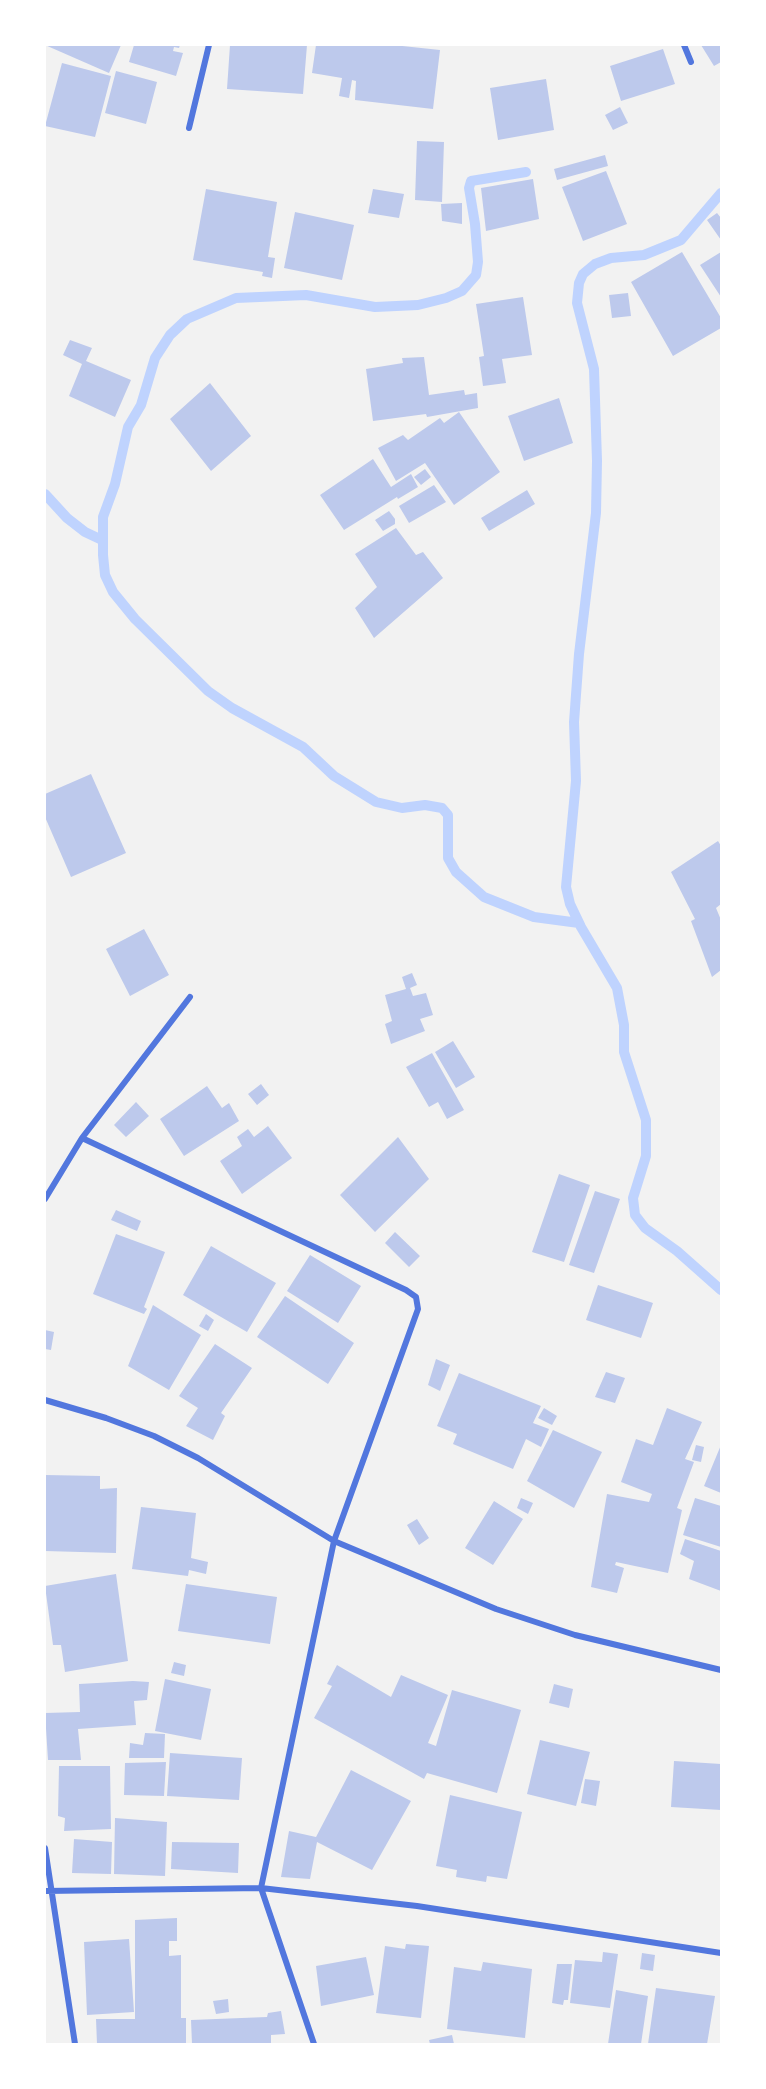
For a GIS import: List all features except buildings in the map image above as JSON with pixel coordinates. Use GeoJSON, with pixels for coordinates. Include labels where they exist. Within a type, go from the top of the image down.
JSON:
{"type":"FeatureCollection","features":[{"type":"Feature","properties":{"kind":"street"},"geometry":{"type":"LineString","coordinates":[[189,128],[209,45]]}},
{"type":"Feature","properties":{"kind":"street"},"geometry":{"type":"LineString","coordinates":[[684,45],[691,62]]}},
{"type":"Feature","properties":{"kind":"street"},"geometry":{"type":"LineString","coordinates":[[45,1199],[82,1138],[190,997]]}},
{"type":"Feature","properties":{"kind":"street"},"geometry":{"type":"LineString","coordinates":[[82,1138],[406,1290],[416,1297],[418,1308],[334,1540],[261,1888],[314,2044]]}},
{"type":"Feature","properties":{"kind":"street"},"geometry":{"type":"LineString","coordinates":[[45,1400],[154,1436],[198,1458],[334,1540],[496,1609],[575,1635],[684,1664],[721,1670]]}},
{"type":"Feature","properties":{"kind":"street"},"geometry":{"type":"LineString","coordinates":[[45,1848],[48,1891],[75,2044]]}},
{"type":"Feature","properties":{"kind":"street"},"geometry":{"type":"LineString","coordinates":[[48,1891],[261,1888],[417,1906],[721,1953]]}},
{"type":"Feature","properties":{"kind":"waterway"},"geometry":{"type":"LineString","coordinates":[[526,172],[471,181],[469,188],[478,262],[476,275],[462,291],[446,298],[418,305],[375,307],[306,295],[236,298],[187,319],[170,335],[155,358],[141,405],[128,427],[115,484],[103,517],[103,555],[105,575],[113,592],[135,619],[208,691],[232,708],[303,747],[334,776],[376,802],[402,808],[425,805],[442,808],[448,815],[448,858],[456,872],[484,897],[534,917],[579,923]]}},
{"type":"Feature","properties":{"kind":"waterway"},"geometry":{"type":"LineString","coordinates":[[721,193],[681,240],[644,255],[611,258],[595,264],[583,274],[579,283],[577,303],[594,369],[596,513],[579,654],[574,722],[576,781],[566,887],[570,904],[581,927],[617,988],[624,1025],[624,1052],[646,1120],[646,1156],[633,1198],[635,1215],[645,1228],[677,1251],[721,1290]]}},
{"type":"Feature","properties":{"kind":"waterway"},"geometry":{"type":"LineString","coordinates":[[45,494],[67,518],[85,532],[102,540]]}}]}
